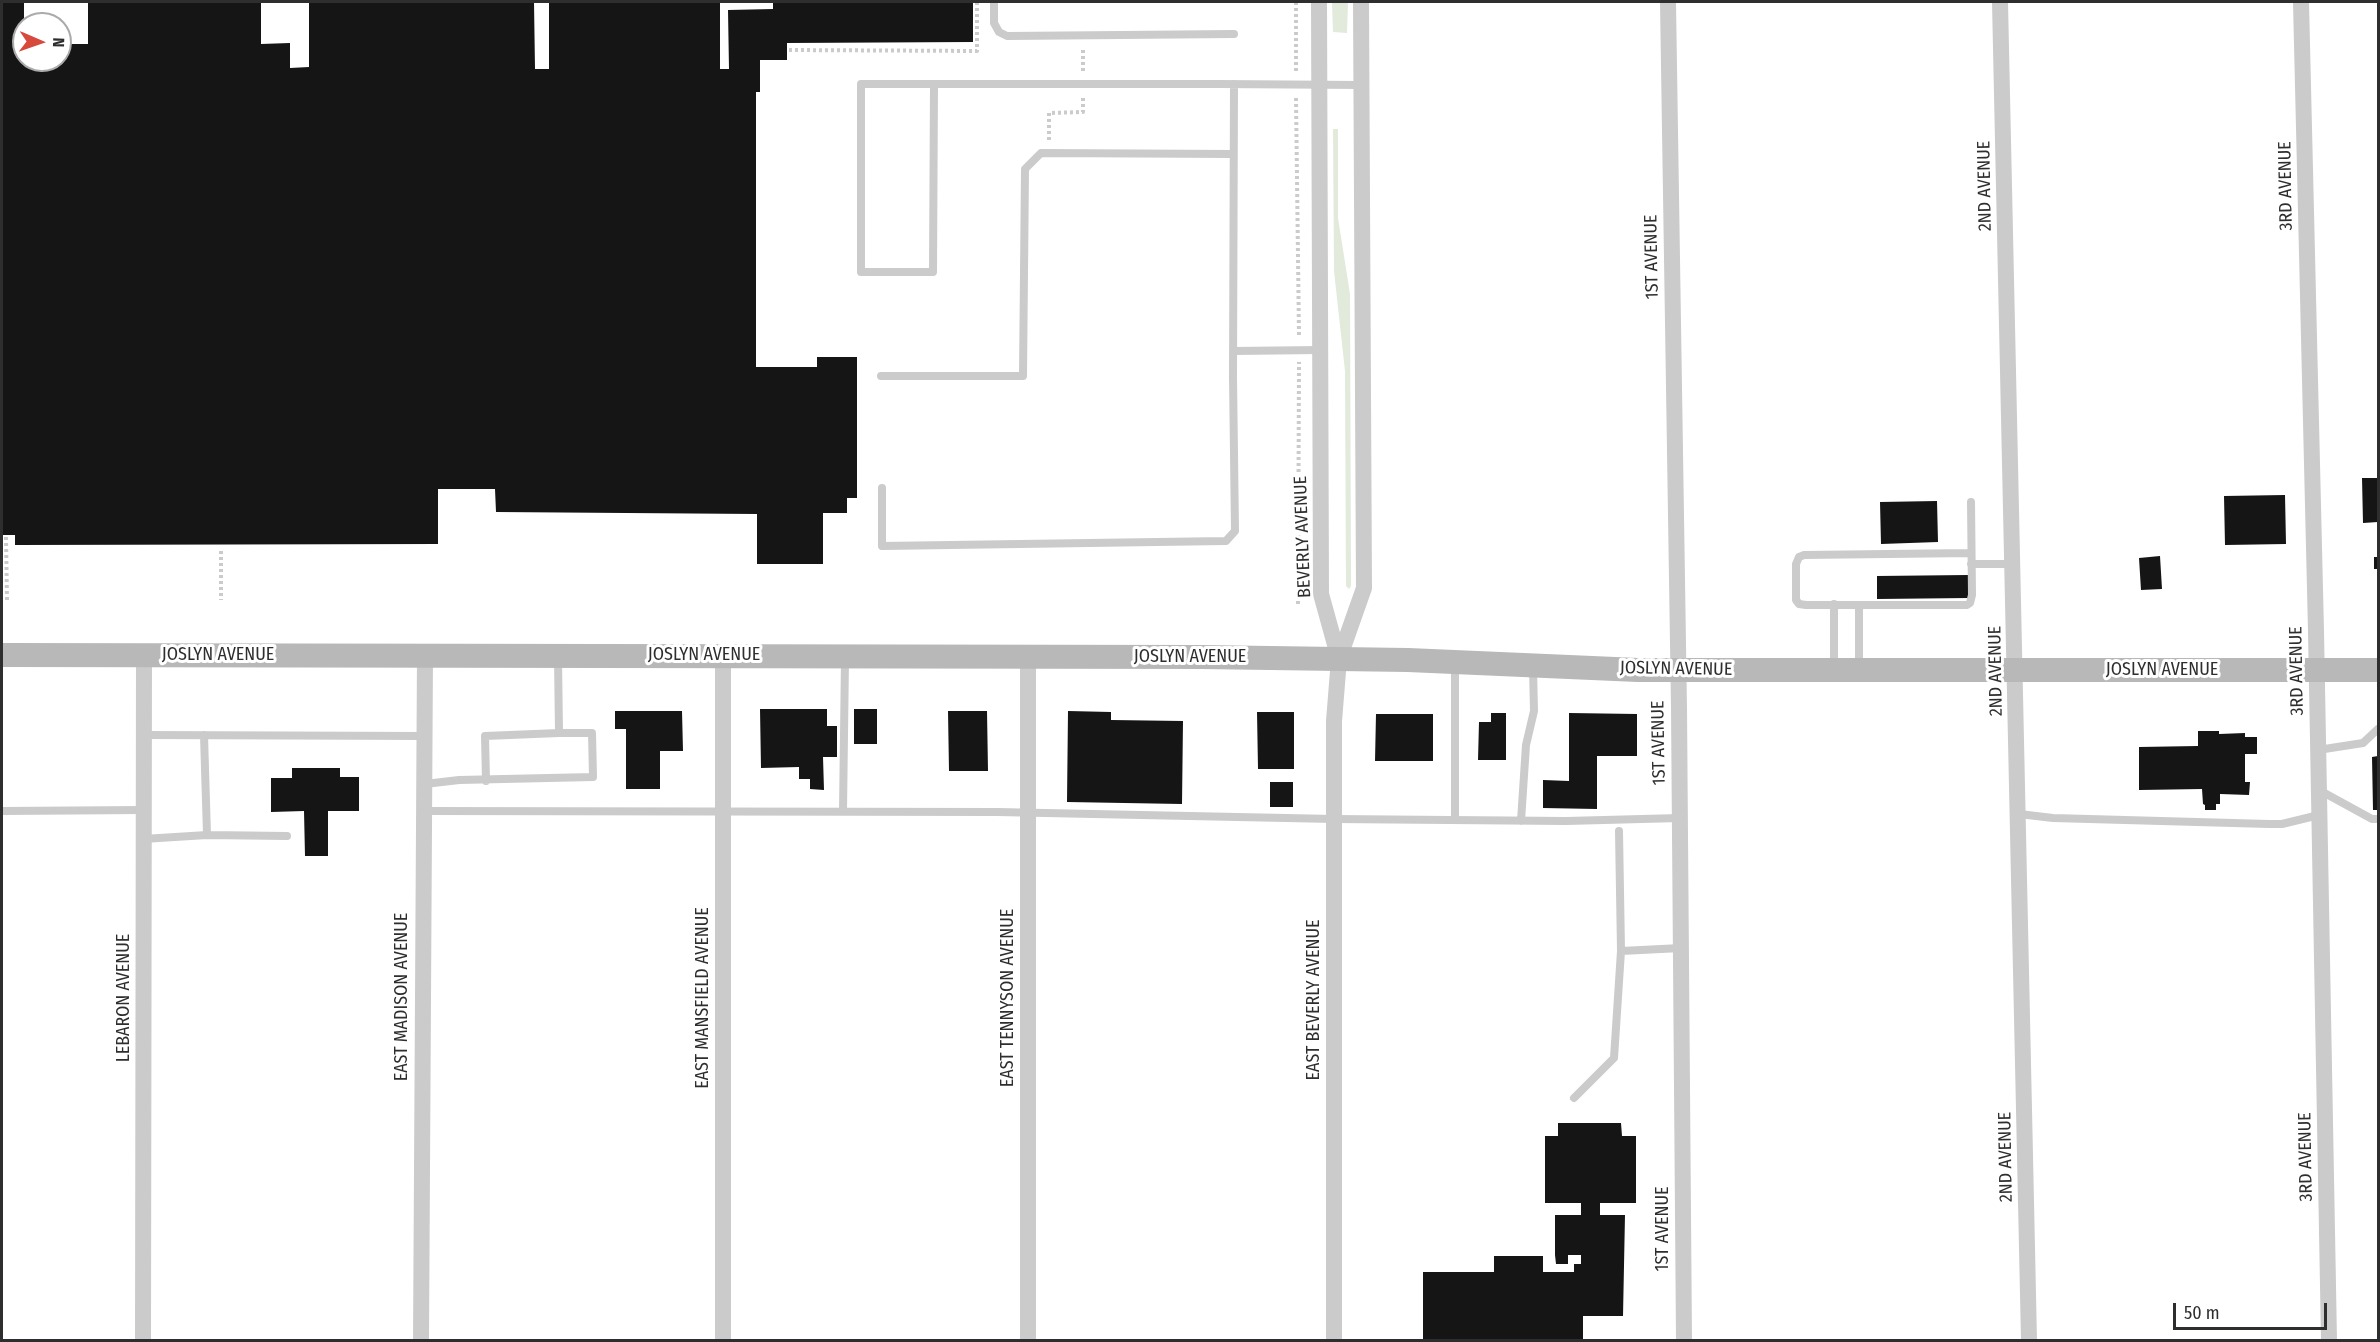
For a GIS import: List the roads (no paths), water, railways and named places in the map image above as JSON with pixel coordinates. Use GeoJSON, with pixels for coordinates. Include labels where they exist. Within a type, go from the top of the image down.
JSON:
{"type":"FeatureCollection","features":[{"type":"Feature","properties":{"kind":"main road","name":"JOSLYN AVENUE"},"geometry":{"type":"LineString","coordinates":[[2,655],[1028,656],[1339,659],[1677,670],[2379,670]]}},
{"type":"Feature","properties":{"kind":"street","name":"BEVERLY AVENUE"},"geometry":{"type":"LineString","coordinates":[[1318,2],[1321,594],[1339,659]]}},
{"type":"Feature","properties":{"kind":"street"},"geometry":{"type":"LineString","coordinates":[[1339,659],[1364,588],[1361,2]]}},
{"type":"Feature","properties":{"kind":"street","name":"1ST AVENUE"},"geometry":{"type":"LineString","coordinates":[[1668,2],[1680,818],[1684,1341]]}},
{"type":"Feature","properties":{"kind":"street","name":"2ND AVENUE"},"geometry":{"type":"LineString","coordinates":[[2000,2],[2014,564],[2029,1341]]}},
{"type":"Feature","properties":{"kind":"street","name":"3RD AVENUE"},"geometry":{"type":"LineString","coordinates":[[2301,2],[2329,1341]]}},
{"type":"Feature","properties":{"kind":"street","name":"LEBARON AVENUE"},"geometry":{"type":"LineString","coordinates":[[143,1341],[144,655]]}},
{"type":"Feature","properties":{"kind":"street","name":"EAST MADISON AVENUE"},"geometry":{"type":"LineString","coordinates":[[421,1341],[425,655]]}},
{"type":"Feature","properties":{"kind":"street","name":"EAST MANSFIELD AVENUE"},"geometry":{"type":"LineString","coordinates":[[723,655],[723,1341]]}},
{"type":"Feature","properties":{"kind":"street","name":"EAST TENNYSON AVENUE"},"geometry":{"type":"LineString","coordinates":[[1028,656],[1028,1341]]}},
{"type":"Feature","properties":{"kind":"street","name":"EAST BEVERLY AVENUE"},"geometry":{"type":"LineString","coordinates":[[1334,1341],[1334,721],[1339,659]]}},
{"type":"Feature","properties":{"kind":"lane"},"geometry":{"type":"LineString","coordinates":[[994,2],[994,23],[999,32],[1007,36],[1234,34]]}},
{"type":"Feature","properties":{"kind":"lane"},"geometry":{"type":"LineString","coordinates":[[934,84],[933,272],[861,272],[861,84],[934,84],[1234,84],[1296,84],[1361,85]]}},
{"type":"Feature","properties":{"kind":"lane"},"geometry":{"type":"LineString","coordinates":[[882,488],[882,546],[1226,541],[1235,531],[1234,84]]}},
{"type":"Feature","properties":{"kind":"lane"},"geometry":{"type":"LineString","coordinates":[[881,376],[1023,376],[1026,169],[1041,153],[1233,154]]}},
{"type":"Feature","properties":{"kind":"lane"},"geometry":{"type":"LineString","coordinates":[[1233,351],[1320,350]]}},
{"type":"Feature","properties":{"kind":"lane"},"geometry":{"type":"LineString","coordinates":[[1971,502],[1972,595],[1967,605],[1799,604],[1796,600],[1796,564],[1798,557],[1804,555],[1971,553]]}},
{"type":"Feature","properties":{"kind":"lane"},"geometry":{"type":"LineString","coordinates":[[1971,564],[2014,564]]}},
{"type":"Feature","properties":{"kind":"lane"},"geometry":{"type":"LineString","coordinates":[[1833,604],[1834,670]]}},
{"type":"Feature","properties":{"kind":"lane"},"geometry":{"type":"LineString","coordinates":[[1859,605],[1859,670]]}},
{"type":"Feature","properties":{"kind":"lane"},"geometry":{"type":"LineString","coordinates":[[558,655],[559,733]]}},
{"type":"Feature","properties":{"kind":"lane"},"geometry":{"type":"LineString","coordinates":[[843,811],[845,656]]}},
{"type":"Feature","properties":{"kind":"lane"},"geometry":{"type":"LineString","coordinates":[[1455,662],[1455,820]]}},
{"type":"Feature","properties":{"kind":"lane"},"geometry":{"type":"LineString","coordinates":[[1521,821],[1526,745],[1534,711],[1533,665]]}},
{"type":"Feature","properties":{"kind":"lane"},"geometry":{"type":"LineString","coordinates":[[2318,750],[2363,743],[2379,729]]}},
{"type":"Feature","properties":{"kind":"lane"},"geometry":{"type":"LineString","coordinates":[[425,784],[459,780],[486,781],[593,777],[592,733],[485,736],[486,781]]}},
{"type":"Feature","properties":{"kind":"lane"},"geometry":{"type":"LineString","coordinates":[[144,735],[425,736]]}},
{"type":"Feature","properties":{"kind":"lane"},"geometry":{"type":"LineString","coordinates":[[204,735],[207,835]]}},
{"type":"Feature","properties":{"kind":"lane"},"geometry":{"type":"LineString","coordinates":[[2319,790],[2372,819],[2379,819]]}},
{"type":"Feature","properties":{"kind":"lane"},"geometry":{"type":"LineString","coordinates":[[2,812],[143,810]]}},
{"type":"Feature","properties":{"kind":"lane"},"geometry":{"type":"LineString","coordinates":[[424,811],[1028,812],[1521,821],[1680,818]]}},
{"type":"Feature","properties":{"kind":"lane"},"geometry":{"type":"LineString","coordinates":[[2019,814],[2053,818],[2269,824],[2282,824],[2319,815]]}},
{"type":"Feature","properties":{"kind":"lane"},"geometry":{"type":"LineString","coordinates":[[1574,1098],[1614,1058],[1621,951],[1619,831]]}},
{"type":"Feature","properties":{"kind":"lane"},"geometry":{"type":"LineString","coordinates":[[143,839],[207,835],[287,836]]}},
{"type":"Feature","properties":{"kind":"lane"},"geometry":{"type":"LineString","coordinates":[[1621,951],[1681,948]]}}]}
